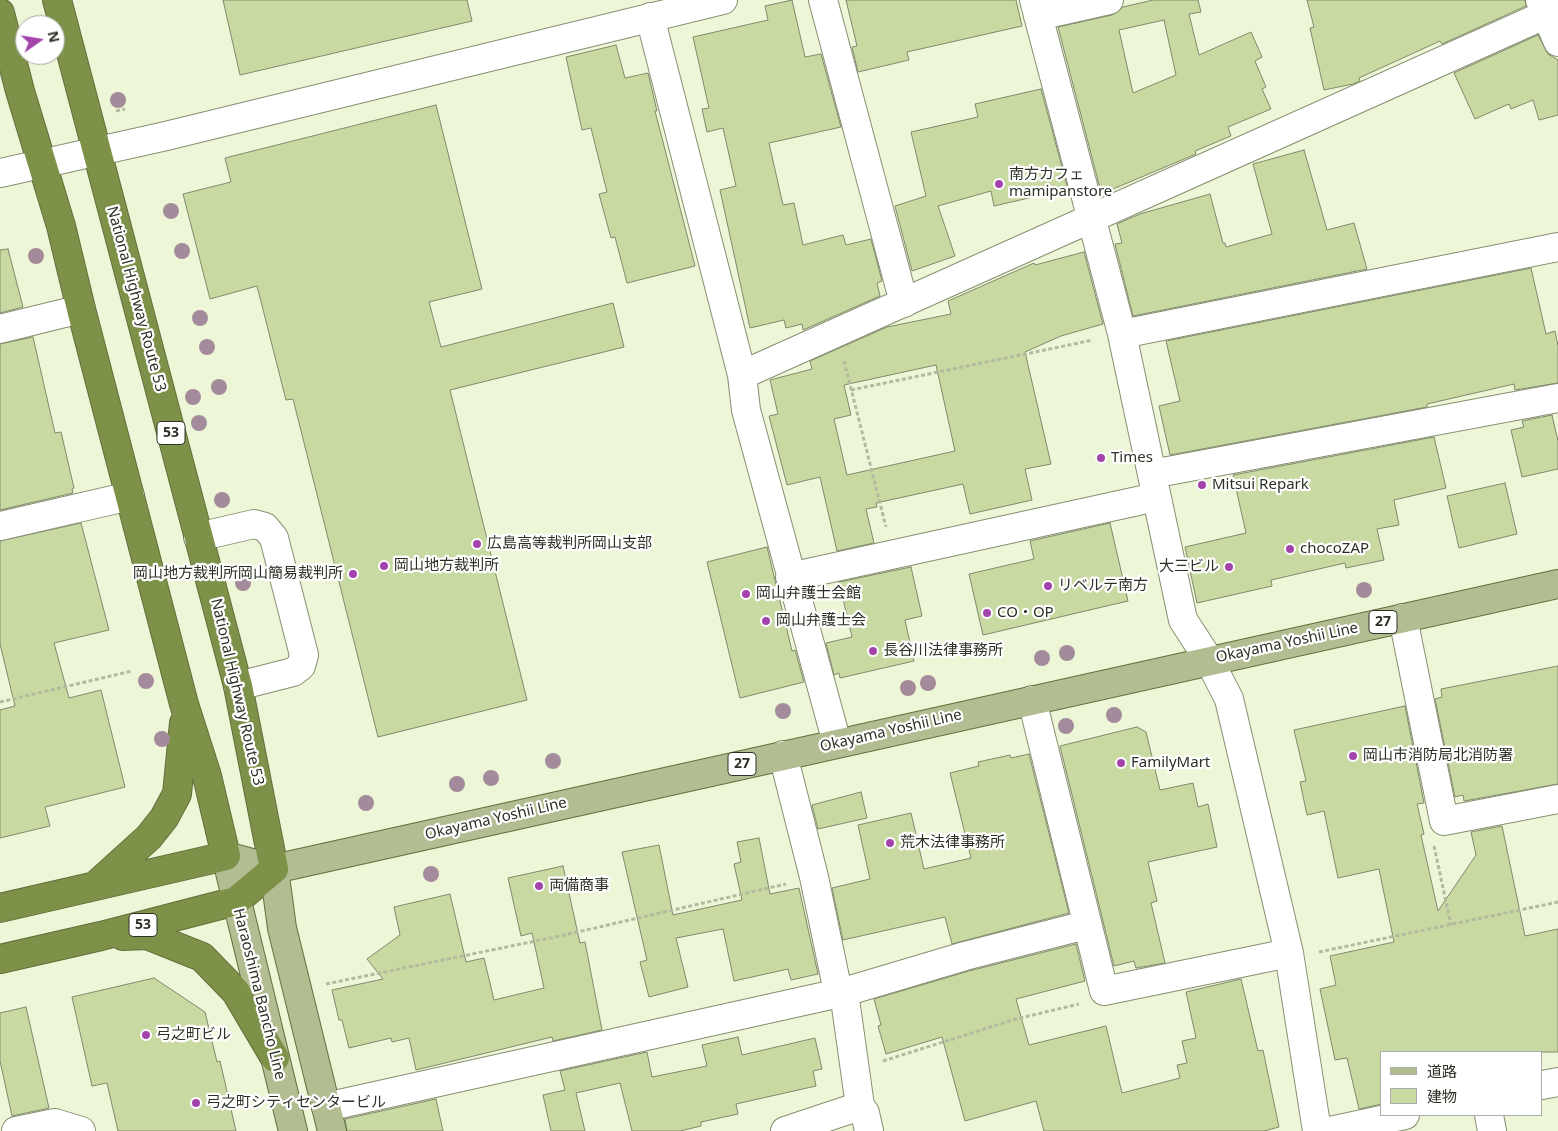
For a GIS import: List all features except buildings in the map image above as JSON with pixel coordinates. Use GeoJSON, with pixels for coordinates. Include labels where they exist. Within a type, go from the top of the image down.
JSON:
{"type":"FeatureCollection","features":[{"type":"Feature","properties":{"kind":"highway","name":"National Highway Route 53"},"geometry":{"type":"LineString","coordinates":[[57,0],[238,686],[262,800],[274,869]]}},
{"type":"Feature","properties":{"kind":"highway"},"geometry":{"type":"LineString","coordinates":[[0,12],[20,91],[61,226],[184,704],[207,776],[226,856],[0,908]]}},
{"type":"Feature","properties":{"kind":"highway"},"geometry":{"type":"LineString","coordinates":[[96,885],[148,837],[164,818],[177,794],[182,760],[184,704]]}},
{"type":"Feature","properties":{"kind":"highway","name":"53"},"geometry":{"type":"LineString","coordinates":[[0,959],[100,936],[236,901],[274,869]]}},
{"type":"Feature","properties":{"kind":"highway"},"geometry":{"type":"LineString","coordinates":[[100,936],[147,935],[202,957],[236,992],[275,1058]]}},
{"type":"Feature","properties":{"kind":"main road","name":"Okayama Yoshii Line"},"geometry":{"type":"LineString","coordinates":[[226,856],[274,869],[1558,584]]}},
{"type":"Feature","properties":{"kind":"main road","name":"Haraoshima Bancho Line"},"geometry":{"type":"LineString","coordinates":[[226,856],[294,1131]]}},
{"type":"Feature","properties":{"kind":"main road"},"geometry":{"type":"LineString","coordinates":[[274,869],[282,928],[329,1119]]}},
{"type":"Feature","properties":{"kind":"street"},"geometry":{"type":"LineString","coordinates":[[0,173],[723,0]]}},
{"type":"Feature","properties":{"kind":"street"},"geometry":{"type":"LineString","coordinates":[[823,0],[904,304]]}},
{"type":"Feature","properties":{"kind":"street"},"geometry":{"type":"LineString","coordinates":[[1109,0],[1036,8],[1122,334],[1182,620],[1209,660],[1229,699],[1289,956],[1317,1131]]}},
{"type":"Feature","properties":{"kind":"street"},"geometry":{"type":"LineString","coordinates":[[742,375],[904,304],[1548,8],[1558,42]]}},
{"type":"Feature","properties":{"kind":"street"},"geometry":{"type":"LineString","coordinates":[[650,17],[742,375],[746,410],[790,577],[837,743]]}},
{"type":"Feature","properties":{"kind":"street"},"geometry":{"type":"LineString","coordinates":[[1122,334],[1558,247]]}},
{"type":"Feature","properties":{"kind":"street"},"geometry":{"type":"LineString","coordinates":[[0,329],[81,309]]}},
{"type":"Feature","properties":{"kind":"street"},"geometry":{"type":"LineString","coordinates":[[790,577],[893,554],[1154,485],[1558,398]]}},
{"type":"Feature","properties":{"kind":"street"},"geometry":{"type":"LineString","coordinates":[[0,526],[130,496]]}},
{"type":"Feature","properties":{"kind":"street"},"geometry":{"type":"LineString","coordinates":[[198,537],[254,524],[265,527],[274,538],[304,655],[301,666],[293,672],[238,686]]}},
{"type":"Feature","properties":{"kind":"street"},"geometry":{"type":"LineString","coordinates":[[1403,618],[1444,821],[1558,799]]}},
{"type":"Feature","properties":{"kind":"street"},"geometry":{"type":"LineString","coordinates":[[1032,700],[1086,925],[1104,991],[1289,956]]}},
{"type":"Feature","properties":{"kind":"street"},"geometry":{"type":"LineString","coordinates":[[782,755],[841,992],[864,1118],[785,1131]]}},
{"type":"Feature","properties":{"kind":"street"},"geometry":{"type":"LineString","coordinates":[[329,1119],[841,992],[965,956],[1086,925]]}},
{"type":"Feature","properties":{"kind":"street"},"geometry":{"type":"LineString","coordinates":[[1543,1085],[1558,1082]]}},
{"type":"Feature","properties":{"kind":"street"},"geometry":{"type":"LineString","coordinates":[[1330,1131],[1400,1116]]}},
{"type":"Feature","properties":{"kind":"street"},"geometry":{"type":"LineString","coordinates":[[1488,1116],[1492,1131]]}},
{"type":"Feature","properties":{"kind":"street"},"geometry":{"type":"LineString","coordinates":[[16,1131],[55,1123],[81,1131]]}},
{"type":"Feature","properties":{"kind":"path"},"geometry":{"type":"LineString","coordinates":[[837,333],[893,554]]}},
{"type":"Feature","properties":{"kind":"path"},"geometry":{"type":"LineString","coordinates":[[851,390],[1122,334]]}},
{"type":"Feature","properties":{"kind":"path"},"geometry":{"type":"LineString","coordinates":[[0,702],[132,671]]}},
{"type":"Feature","properties":{"kind":"path"},"geometry":{"type":"LineString","coordinates":[[1444,821],[1429,824],[1451,925]]}},
{"type":"Feature","properties":{"kind":"path"},"geometry":{"type":"LineString","coordinates":[[320,986],[560,936],[814,878]]}},
{"type":"Feature","properties":{"kind":"path"},"geometry":{"type":"LineString","coordinates":[[1289,956],[1558,902]]}},
{"type":"Feature","properties":{"kind":"path"},"geometry":{"type":"LineString","coordinates":[[856,1069],[1016,1019],[1101,998],[1104,991]]}},
{"type":"Feature","properties":{"kind":"place","name":"南方カフェ mamipanstore"},"geometry":{"type":"Point","coordinates":[999,184]}},
{"type":"Feature","properties":{"kind":"place","name":"Times"},"geometry":{"type":"Point","coordinates":[1101,458]}},
{"type":"Feature","properties":{"kind":"place","name":"Mitsui Repark"},"geometry":{"type":"Point","coordinates":[1202,485]}},
{"type":"Feature","properties":{"kind":"place","name":"広島高等裁判所岡山支部"},"geometry":{"type":"Point","coordinates":[477,544]}},
{"type":"Feature","properties":{"kind":"place","name":"chocoZAP"},"geometry":{"type":"Point","coordinates":[1290,549]}},
{"type":"Feature","properties":{"kind":"place","name":"岡山地方裁判所"},"geometry":{"type":"Point","coordinates":[384,566]}},
{"type":"Feature","properties":{"kind":"place","name":"大三ビル"},"geometry":{"type":"Point","coordinates":[1229,567]}},
{"type":"Feature","properties":{"kind":"place","name":"岡山地方裁判所岡山簡易裁判所"},"geometry":{"type":"Point","coordinates":[353,574]}},
{"type":"Feature","properties":{"kind":"place","name":"リベルテ南方"},"geometry":{"type":"Point","coordinates":[1048,586]}},
{"type":"Feature","properties":{"kind":"place","name":"岡山弁護士会館"},"geometry":{"type":"Point","coordinates":[746,594]}},
{"type":"Feature","properties":{"kind":"place","name":"CO・OP"},"geometry":{"type":"Point","coordinates":[987,613]}},
{"type":"Feature","properties":{"kind":"place","name":"岡山弁護士会"},"geometry":{"type":"Point","coordinates":[766,621]}},
{"type":"Feature","properties":{"kind":"place","name":"長谷川法律事務所"},"geometry":{"type":"Point","coordinates":[873,651]}},
{"type":"Feature","properties":{"kind":"place","name":"岡山市消防局北消防署"},"geometry":{"type":"Point","coordinates":[1353,756]}},
{"type":"Feature","properties":{"kind":"place","name":"FamilyMart"},"geometry":{"type":"Point","coordinates":[1121,763]}},
{"type":"Feature","properties":{"kind":"place","name":"荒木法律事務所"},"geometry":{"type":"Point","coordinates":[890,843]}},
{"type":"Feature","properties":{"kind":"place","name":"両備商事"},"geometry":{"type":"Point","coordinates":[539,886]}},
{"type":"Feature","properties":{"kind":"place","name":"弓之町ビル"},"geometry":{"type":"Point","coordinates":[146,1035]}},
{"type":"Feature","properties":{"kind":"place","name":"弓之町シティセンタービル"},"geometry":{"type":"Point","coordinates":[196,1103]}}]}
